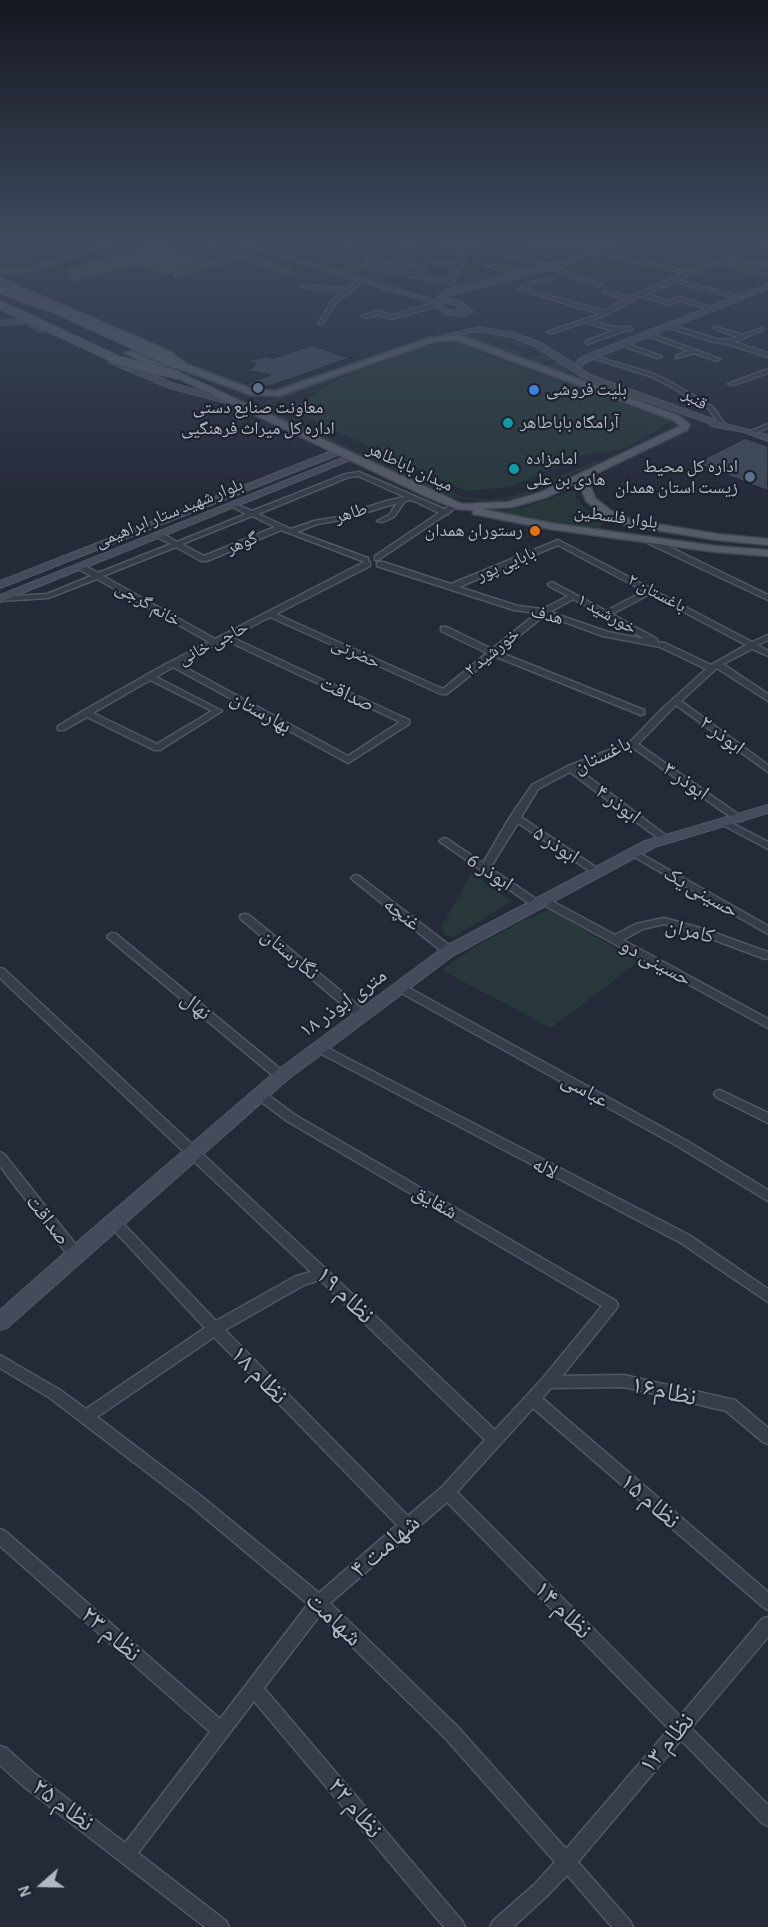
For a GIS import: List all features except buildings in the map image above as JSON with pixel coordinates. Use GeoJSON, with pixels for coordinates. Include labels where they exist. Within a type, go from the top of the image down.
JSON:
{"type":"FeatureCollection","features":[{"type":"Feature","properties":{"kind":"main road"},"geometry":{"type":"LineString","coordinates":[[48,331],[172,386],[230,401]]}},
{"type":"Feature","properties":{"kind":"main road"},"geometry":{"type":"LineString","coordinates":[[56,331],[118,360],[179,369]]}},
{"type":"Feature","properties":{"kind":"main road"},"geometry":{"type":"LineString","coordinates":[[85,331],[130,352],[179,369],[251,392],[276,394],[440,337],[468,331]]}},
{"type":"Feature","properties":{"kind":"main road"},"geometry":{"type":"LineString","coordinates":[[100,331],[179,369]]}},
{"type":"Feature","properties":{"kind":"main road"},"geometry":{"type":"LineString","coordinates":[[116,331],[166,353],[179,369]]}},
{"type":"Feature","properties":{"kind":"main road"},"geometry":{"type":"LineString","coordinates":[[495,331],[571,353],[595,355]]}},
{"type":"Feature","properties":{"kind":"main road"},"geometry":{"type":"LineString","coordinates":[[505,331],[513,335]]}},
{"type":"Feature","properties":{"kind":"main road"},"geometry":{"type":"LineString","coordinates":[[575,369],[582,361],[655,331]]}},
{"type":"Feature","properties":{"kind":"main road"},"geometry":{"type":"LineString","coordinates":[[440,337],[464,339],[685,423],[722,425]]}},
{"type":"Feature","properties":{"kind":"main road"},"geometry":{"type":"LineString","coordinates":[[537,344],[590,378],[722,425],[768,438]]}},
{"type":"Feature","properties":{"kind":"main road","name":"میدان باباطاهر"},"geometry":{"type":"LineString","coordinates":[[179,369],[252,412],[458,506],[492,506],[527,501],[683,428],[685,423]]}},
{"type":"Feature","properties":{"kind":"main road"},"geometry":{"type":"LineString","coordinates":[[681,411],[686,418],[685,423]]}},
{"type":"Feature","properties":{"kind":"main road","name":"بلوار شهید ستار ابراهیمی"},"geometry":{"type":"LineString","coordinates":[[0,585],[338,452]]}},
{"type":"Feature","properties":{"kind":"main road","name":"بلوار شهید ستار ابراهیمی"},"geometry":{"type":"LineString","coordinates":[[0,599],[351,458]]}},
{"type":"Feature","properties":{"kind":"main road"},"geometry":{"type":"LineString","coordinates":[[316,460],[326,462],[329,465],[327,467]]}},
{"type":"Feature","properties":{"kind":"main road","name":"بلوار فلسطین"},"geometry":{"type":"LineString","coordinates":[[590,473],[585,486],[590,499],[606,512],[629,524],[768,542]]}},
{"type":"Feature","properties":{"kind":"main road","name":"بلوار فلسطین"},"geometry":{"type":"LineString","coordinates":[[458,506],[495,517],[550,526],[768,553]]}},
{"type":"Feature","properties":{"kind":"main road"},"geometry":{"type":"LineString","coordinates":[[621,535],[610,529],[613,526],[629,524]]}},
{"type":"Feature","properties":{"kind":"main road","name":"۱۸ متری ابوذر"},"geometry":{"type":"LineString","coordinates":[[0,1322],[281,1076],[449,951],[597,872],[665,839],[768,809]]}},
{"type":"Feature","properties":{"kind":"street"},"geometry":{"type":"LineString","coordinates":[[588,342],[621,331]]}},
{"type":"Feature","properties":{"kind":"street"},"geometry":{"type":"LineString","coordinates":[[684,331],[768,355]]}},
{"type":"Feature","properties":{"kind":"street"},"geometry":{"type":"LineString","coordinates":[[727,331],[743,337]]}},
{"type":"Feature","properties":{"kind":"street"},"geometry":{"type":"LineString","coordinates":[[729,342],[757,331]]}},
{"type":"Feature","properties":{"kind":"street"},"geometry":{"type":"LineString","coordinates":[[647,334],[696,350],[693,351]]}},
{"type":"Feature","properties":{"kind":"street"},"geometry":{"type":"LineString","coordinates":[[623,344],[659,357]]}},
{"type":"Feature","properties":{"kind":"street"},"geometry":{"type":"LineString","coordinates":[[678,357],[693,351],[717,359]]}},
{"type":"Feature","properties":{"kind":"street","name":"قنبر"},"geometry":{"type":"LineString","coordinates":[[595,355],[670,384],[711,408],[722,425]]}},
{"type":"Feature","properties":{"kind":"street"},"geometry":{"type":"LineString","coordinates":[[731,384],[768,371]]}},
{"type":"Feature","properties":{"kind":"street"},"geometry":{"type":"LineString","coordinates":[[752,432],[768,426]]}},
{"type":"Feature","properties":{"kind":"street"},"geometry":{"type":"LineString","coordinates":[[0,599],[48,596],[348,476],[359,474],[446,513]]}},
{"type":"Feature","properties":{"kind":"street","name":"طاهر"},"geometry":{"type":"LineString","coordinates":[[291,532],[316,522],[339,519],[388,502],[413,498]]}},
{"type":"Feature","properties":{"kind":"street"},"geometry":{"type":"LineString","coordinates":[[381,521],[392,516],[402,500]]}},
{"type":"Feature","properties":{"kind":"street"},"geometry":{"type":"LineString","coordinates":[[234,505],[280,528],[366,562]]}},
{"type":"Feature","properties":{"kind":"street"},"geometry":{"type":"LineString","coordinates":[[379,561],[458,506]]}},
{"type":"Feature","properties":{"kind":"street"},"geometry":{"type":"LineString","coordinates":[[550,526],[558,542]]}},
{"type":"Feature","properties":{"kind":"street","name":"گوهر"},"geometry":{"type":"LineString","coordinates":[[176,544],[204,559],[280,528]]}},
{"type":"Feature","properties":{"kind":"street"},"geometry":{"type":"LineString","coordinates":[[159,535],[176,544]]}},
{"type":"Feature","properties":{"kind":"street"},"geometry":{"type":"LineString","coordinates":[[646,538],[768,598]]}},
{"type":"Feature","properties":{"kind":"street","name":"بابایی پور"},"geometry":{"type":"LineString","coordinates":[[454,586],[558,542]]}},
{"type":"Feature","properties":{"kind":"street","name":"باغستان ۲"},"geometry":{"type":"LineString","coordinates":[[558,542],[652,590],[768,654]]}},
{"type":"Feature","properties":{"kind":"street","name":"هدف"},"geometry":{"type":"LineString","coordinates":[[366,562],[379,561],[517,608],[544,612],[606,634],[662,645],[715,667],[768,698]]}},
{"type":"Feature","properties":{"kind":"street","name":"حاجی خانی"},"geometry":{"type":"LineString","coordinates":[[62,728],[149,677],[366,562]]}},
{"type":"Feature","properties":{"kind":"street","name":"خانم گرجی"},"geometry":{"type":"LineString","coordinates":[[81,567],[215,642]]}},
{"type":"Feature","properties":{"kind":"street","name":"خورشید ۱"},"geometry":{"type":"LineString","coordinates":[[552,584],[662,645]]}},
{"type":"Feature","properties":{"kind":"street"},"geometry":{"type":"LineString","coordinates":[[608,613],[652,590]]}},
{"type":"Feature","properties":{"kind":"street","name":"خورشید ۲"},"geometry":{"type":"LineString","coordinates":[[444,692],[491,652],[544,612],[573,596]]}},
{"type":"Feature","properties":{"kind":"street","name":"حضرتی"},"geometry":{"type":"LineString","coordinates":[[269,614],[444,692]]}},
{"type":"Feature","properties":{"kind":"street"},"geometry":{"type":"LineString","coordinates":[[444,629],[491,652],[641,712]]}},
{"type":"Feature","properties":{"kind":"street","name":"صداقت"},"geometry":{"type":"LineString","coordinates":[[225,637],[406,722],[348,760]]}},
{"type":"Feature","properties":{"kind":"street","name":"باغستان"},"geometry":{"type":"LineString","coordinates":[[484,868],[535,787],[571,768],[633,744],[676,701],[715,667],[768,637]]}},
{"type":"Feature","properties":{"kind":"street","name":"بهارستان"},"geometry":{"type":"LineString","coordinates":[[173,664],[348,760]]}},
{"type":"Feature","properties":{"kind":"street"},"geometry":{"type":"LineString","coordinates":[[86,713],[157,747],[218,711],[149,677]]}},
{"type":"Feature","properties":{"kind":"street","name":"ابوذر ۲"},"geometry":{"type":"LineString","coordinates":[[676,701],[768,769]]}},
{"type":"Feature","properties":{"kind":"street","name":"ابوذر ۳"},"geometry":{"type":"LineString","coordinates":[[633,744],[768,846]]}},
{"type":"Feature","properties":{"kind":"street","name":"ابوذر ۴"},"geometry":{"type":"LineString","coordinates":[[571,768],[665,839]]}},
{"type":"Feature","properties":{"kind":"street","name":"ابوذر ۵"},"geometry":{"type":"LineString","coordinates":[[515,817],[597,872]]}},
{"type":"Feature","properties":{"kind":"street","name":"ابوذر 6"},"geometry":{"type":"LineString","coordinates":[[444,841],[540,902]]}},
{"type":"Feature","properties":{"kind":"street","name":"حسینی یک"},"geometry":{"type":"LineString","coordinates":[[634,853],[768,931]]}},
{"type":"Feature","properties":{"kind":"street","name":"غنچه"},"geometry":{"type":"LineString","coordinates":[[356,878],[449,951]]}},
{"type":"Feature","properties":{"kind":"street","name":"حسینی دو"},"geometry":{"type":"LineString","coordinates":[[540,902],[615,940],[768,1024]]}},
{"type":"Feature","properties":{"kind":"street","name":"نگارستان"},"geometry":{"type":"LineString","coordinates":[[245,917],[362,1015]]}},
{"type":"Feature","properties":{"kind":"street","name":"کامران"},"geometry":{"type":"LineString","coordinates":[[615,940],[640,926],[664,921],[700,931],[765,955]]}},
{"type":"Feature","properties":{"kind":"street","name":"نهال"},"geometry":{"type":"LineString","coordinates":[[112,936],[281,1076]]}},
{"type":"Feature","properties":{"kind":"street","name":"نظام ۱۹"},"geometry":{"type":"LineString","coordinates":[[0,972],[194,1152],[495,1440]]}},
{"type":"Feature","properties":{"kind":"street","name":"عباسی"},"geometry":{"type":"LineString","coordinates":[[400,987],[682,1144],[768,1196]]}},
{"type":"Feature","properties":{"kind":"street","name":"لاله"},"geometry":{"type":"LineString","coordinates":[[318,1047],[685,1239],[768,1296]]}},
{"type":"Feature","properties":{"kind":"street"},"geometry":{"type":"LineString","coordinates":[[720,1094],[768,1118]]}},
{"type":"Feature","properties":{"kind":"street","name":"شقایق"},"geometry":{"type":"LineString","coordinates":[[260,1095],[291,1118],[611,1305]]}},
{"type":"Feature","properties":{"kind":"street","name":"صداقت"},"geometry":{"type":"LineString","coordinates":[[0,1157],[75,1254]]}},
{"type":"Feature","properties":{"kind":"street","name":"نظام ۱۸"},"geometry":{"type":"LineString","coordinates":[[113,1221],[408,1526]]}},
{"type":"Feature","properties":{"kind":"street"},"geometry":{"type":"LineString","coordinates":[[86,1417],[215,1329],[301,1281],[322,1274]]}},
{"type":"Feature","properties":{"kind":"street","name":"شهامت ۴"},"geometry":{"type":"LineString","coordinates":[[127,1854],[319,1603],[447,1492],[548,1382],[611,1305]]}},
{"type":"Feature","properties":{"kind":"street","name":"شهامت"},"geometry":{"type":"LineString","coordinates":[[0,1361],[55,1394],[86,1417],[196,1501],[319,1603],[452,1732],[624,1927]]}},
{"type":"Feature","properties":{"kind":"street","name":"نظام۱۶"},"geometry":{"type":"LineString","coordinates":[[548,1382],[624,1381],[730,1405],[768,1437]]}},
{"type":"Feature","properties":{"kind":"street","name":"نظام ۱۵"},"geometry":{"type":"LineString","coordinates":[[533,1399],[768,1602]]}},
{"type":"Feature","properties":{"kind":"street","name":"نظام ۱۴"},"geometry":{"type":"LineString","coordinates":[[447,1492],[768,1817]]}},
{"type":"Feature","properties":{"kind":"street","name":"نظام ۲۳"},"geometry":{"type":"LineString","coordinates":[[0,1536],[222,1731]]}},
{"type":"Feature","properties":{"kind":"street","name":"نظام ۱۳"},"geometry":{"type":"LineString","coordinates":[[499,1927],[541,1890],[566,1863],[768,1624]]}},
{"type":"Feature","properties":{"kind":"street","name":"نظام ۲۲"},"geometry":{"type":"LineString","coordinates":[[254,1689],[456,1927]]}},
{"type":"Feature","properties":{"kind":"street","name":"نظام ۲۵"},"geometry":{"type":"LineString","coordinates":[[0,1754],[28,1779],[220,1927]]}},
{"type":"Feature","properties":{"kind":"shaded area"},"geometry":{"type":"Polygon","coordinates":[[[491,332],[556,357],[570,371],[563,373],[545,366],[559,361],[557,359],[541,364],[524,358],[546,355],[528,348],[525,349],[488,335],[486,336],[498,340],[482,337],[496,346],[502,344],[527,354],[520,356],[464,335],[491,332]]]}},
{"type":"Feature","properties":{"kind":"shaded area"},"geometry":{"type":"Polygon","coordinates":[[[447,340],[672,421],[626,448],[583,455],[510,487],[466,491],[289,409],[343,377],[413,350],[447,340]]]}},
{"type":"Feature","properties":{"kind":"shaded area"},"geometry":{"type":"Polygon","coordinates":[[[308,386],[310,388],[271,403],[268,410],[410,476],[464,497],[492,500],[517,495],[595,461],[600,462],[522,497],[494,502],[454,498],[425,487],[263,411],[262,405],[267,402],[308,386]]]}},
{"type":"Feature","properties":{"kind":"shaded area"},"geometry":{"type":"Polygon","coordinates":[[[577,489],[575,497],[585,509],[606,521],[601,525],[602,530],[508,517],[491,512],[522,508],[577,489]]]}},
{"type":"Feature","properties":{"kind":"shaded area"},"geometry":{"type":"Polygon","coordinates":[[[471,873],[512,901],[454,937],[444,935],[442,926],[471,873]]]}},
{"type":"Feature","properties":{"kind":"shaded area"},"geometry":{"type":"Polygon","coordinates":[[[550,909],[638,962],[551,1028],[441,970],[473,948],[520,922],[550,909]]]}},
{"type":"Feature","properties":{"kind":"place","name":"معاونت صنایع دستی اداره کل میراث فرهنگیی"},"geometry":{"type":"Point","coordinates":[258,388]}},
{"type":"Feature","properties":{"kind":"place","name":"بلیت فروشی"},"geometry":{"type":"Point","coordinates":[534,390]}},
{"type":"Feature","properties":{"kind":"place","name":"آرامگاه باباطاهر"},"geometry":{"type":"Point","coordinates":[508,423]}},
{"type":"Feature","properties":{"kind":"place","name":"امامزاده هادی بن علی"},"geometry":{"type":"Point","coordinates":[514,469]}},
{"type":"Feature","properties":{"kind":"place","name":"اداره کل محیط زیست استان همدان"},"geometry":{"type":"Point","coordinates":[750,477]}},
{"type":"Feature","properties":{"kind":"place","name":"رستوران همدان"},"geometry":{"type":"Point","coordinates":[535,531]}}]}
